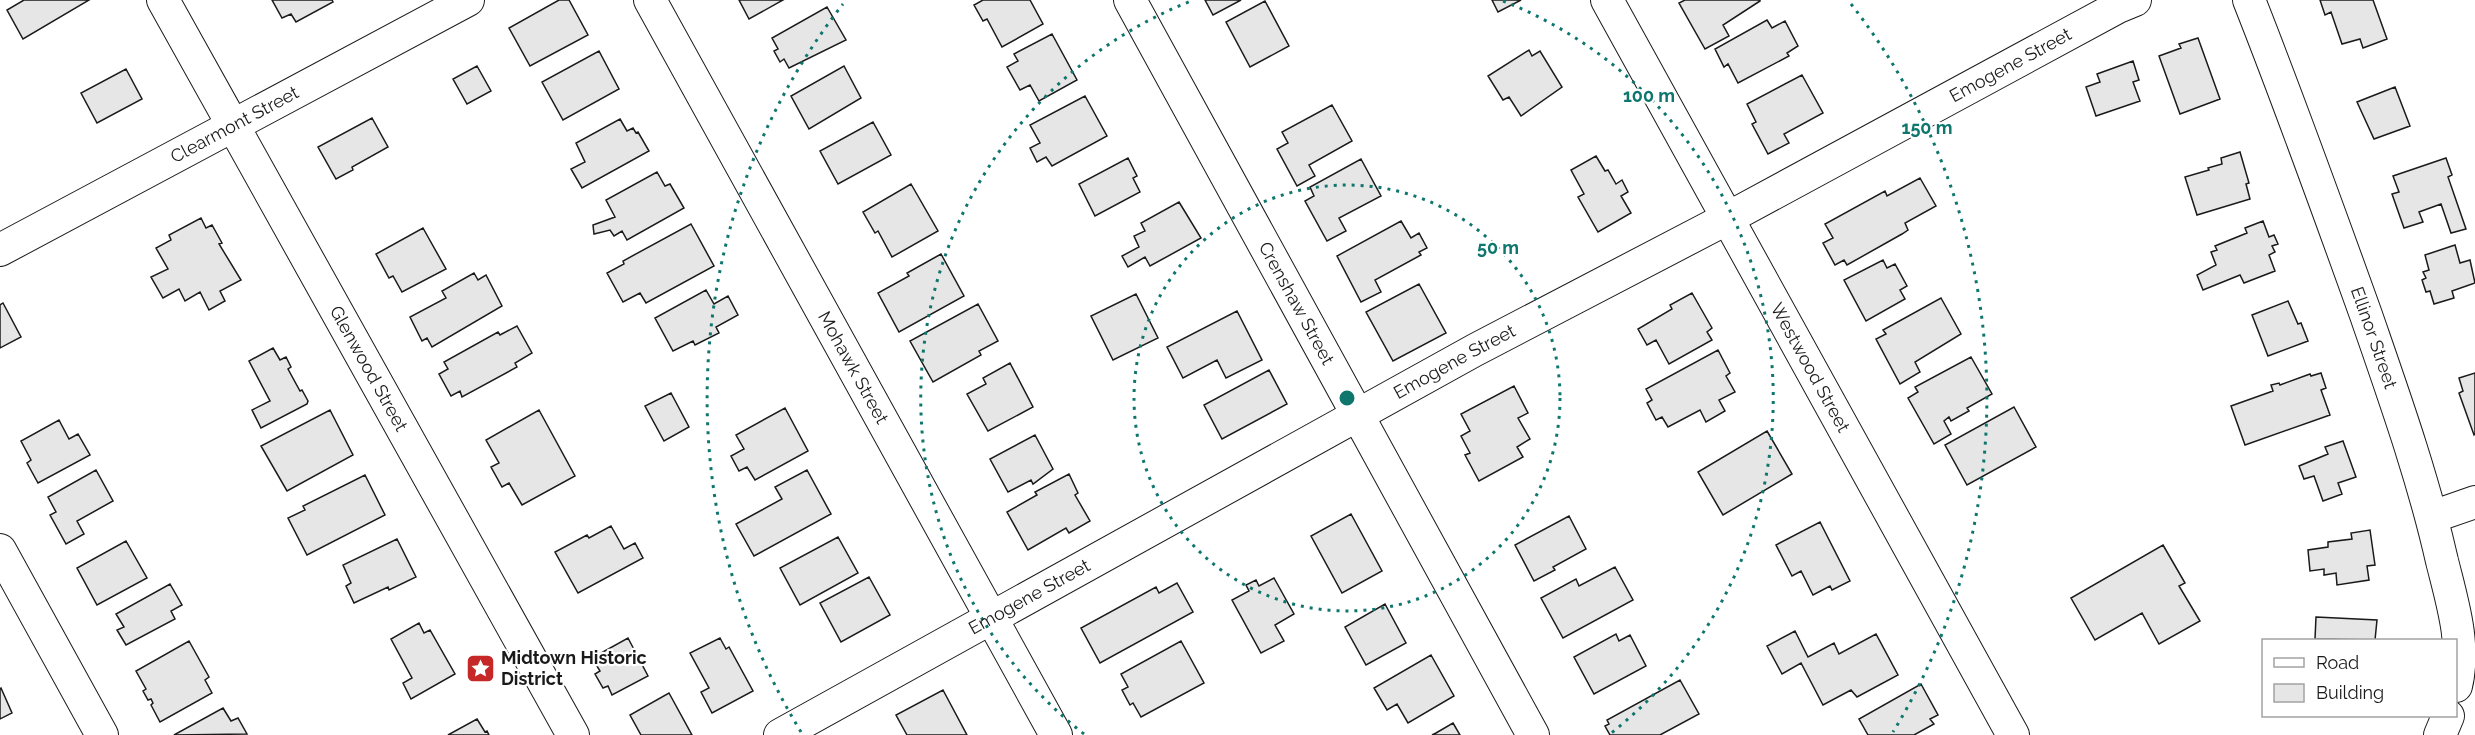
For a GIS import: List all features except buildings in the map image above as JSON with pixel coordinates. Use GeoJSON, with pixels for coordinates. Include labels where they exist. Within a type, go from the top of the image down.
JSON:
{"type":"FeatureCollection","features":[{"type":"Feature","properties":{"kind":"street","name":"Glenwood Street"},"geometry":{"type":"LineString","coordinates":[[163,0],[231,126],[573,735]]}},
{"type":"Feature","properties":{"kind":"street","name":"Clearmont Street"},"geometry":{"type":"LineString","coordinates":[[0,250],[468,0]]}},
{"type":"Feature","properties":{"kind":"street","name":"Mohawk Street"},"geometry":{"type":"LineString","coordinates":[[650,0],[1056,735]]}},
{"type":"Feature","properties":{"kind":"street","name":"Crenshaw Street"},"geometry":{"type":"LineString","coordinates":[[1130,0],[1356,416],[1533,735]]}},
{"type":"Feature","properties":{"kind":"street","name":"Westwood Street"},"geometry":{"type":"LineString","coordinates":[[1607,0],[2013,735]]}},
{"type":"Feature","properties":{"kind":"street","name":"Emogene Street"},"geometry":{"type":"LineString","coordinates":[[780,735],[1475,350],[1728,218],[2118,7],[2135,0]]}},
{"type":"Feature","properties":{"kind":"street","name":"Ellinor Street"},"geometry":{"type":"LineString","coordinates":[[2249,0],[2310,158],[2402,419],[2432,517],[2457,627],[2459,672],[2457,681]]}},
{"type":"Feature","properties":{"kind":"street"},"geometry":{"type":"LineString","coordinates":[[2432,517],[2475,502]]}},
{"type":"Feature","properties":{"kind":"street"},"geometry":{"type":"LineString","coordinates":[[0,550],[102,735]]}},
{"type":"Feature","properties":{"kind":"street"},"geometry":{"type":"LineString","coordinates":[[2440,735],[2448,717]]}},
{"type":"Feature","properties":{"kind":"place","name":"Midtown Historic District"},"geometry":{"type":"Point","coordinates":[480,668]}}]}
